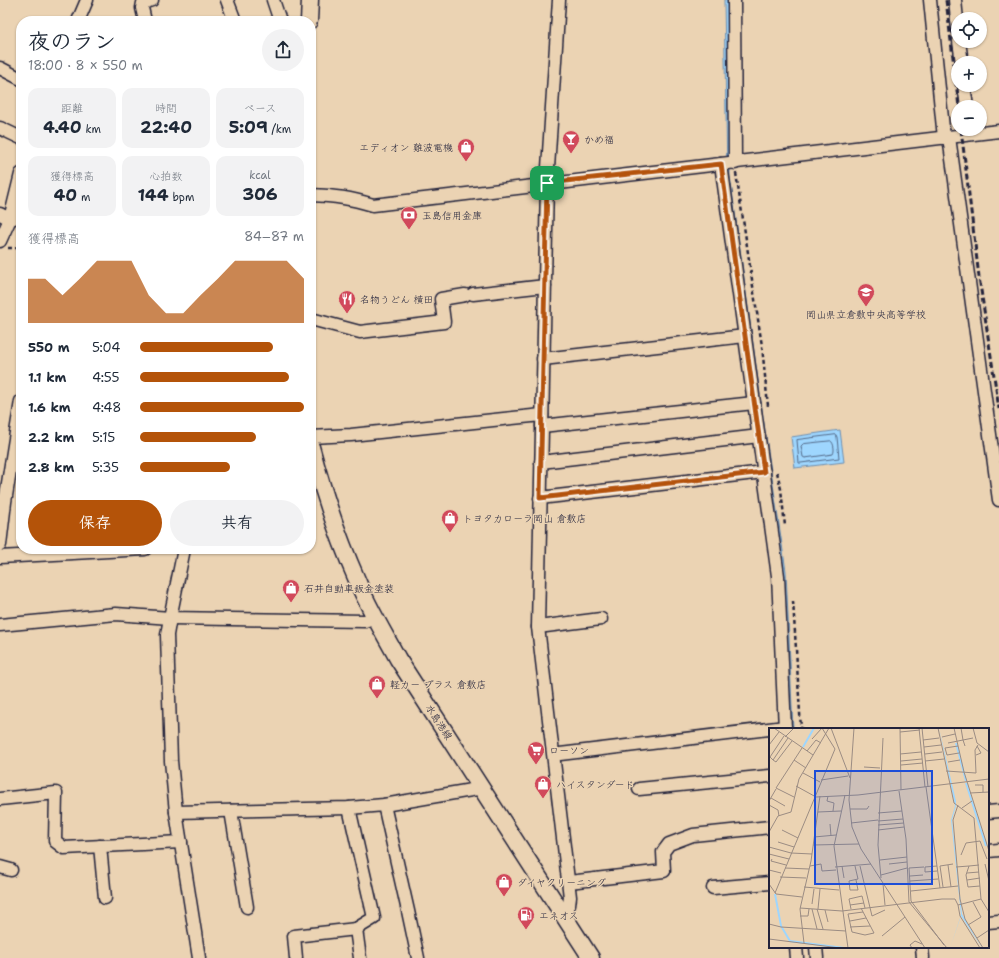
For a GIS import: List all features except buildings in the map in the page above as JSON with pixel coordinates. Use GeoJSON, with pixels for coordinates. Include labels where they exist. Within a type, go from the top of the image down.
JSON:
{"type":"FeatureCollection","features":[{"type":"Feature","properties":{"kind":"main road"},"geometry":{"type":"LineString","coordinates":[[309,16],[310,0]]}},
{"type":"Feature","properties":{"kind":"main road","name":"水島港線"},"geometry":{"type":"LineString","coordinates":[[316,465],[337,528],[357,581],[398,659],[591,958]]}},
{"type":"Feature","properties":{"kind":"street"},"geometry":{"type":"LineString","coordinates":[[80,16],[87,0]]}},
{"type":"Feature","properties":{"kind":"street"},"geometry":{"type":"LineString","coordinates":[[144,16],[142,8],[143,3],[152,0]]}},
{"type":"Feature","properties":{"kind":"street"},"geometry":{"type":"LineString","coordinates":[[227,0],[233,16]]}},
{"type":"Feature","properties":{"kind":"street"},"geometry":{"type":"LineString","coordinates":[[273,0],[278,16]]}},
{"type":"Feature","properties":{"kind":"street"},"geometry":{"type":"LineString","coordinates":[[559,0],[547,183],[538,627],[569,882],[569,905],[563,915]]}},
{"type":"Feature","properties":{"kind":"street"},"geometry":{"type":"LineString","coordinates":[[734,0],[728,163],[745,336],[778,576],[785,728]]}},
{"type":"Feature","properties":{"kind":"street"},"geometry":{"type":"LineString","coordinates":[[930,0],[947,137],[999,500]]}},
{"type":"Feature","properties":{"kind":"street"},"geometry":{"type":"LineString","coordinates":[[955,0],[956,12]]}},
{"type":"Feature","properties":{"kind":"street"},"geometry":{"type":"LineString","coordinates":[[0,68],[16,76]]}},
{"type":"Feature","properties":{"kind":"street"},"geometry":{"type":"LineString","coordinates":[[0,128],[16,136]]}},
{"type":"Feature","properties":{"kind":"street"},"geometry":{"type":"LineString","coordinates":[[987,131],[999,131]]}},
{"type":"Feature","properties":{"kind":"street"},"geometry":{"type":"LineString","coordinates":[[316,195],[353,199],[373,205],[547,183],[952,136]]}},
{"type":"Feature","properties":{"kind":"street"},"geometry":{"type":"LineString","coordinates":[[0,241],[10,216],[16,193]]}},
{"type":"Feature","properties":{"kind":"street"},"geometry":{"type":"LineString","coordinates":[[316,321],[360,332],[444,322],[441,299],[545,286]]}},
{"type":"Feature","properties":{"kind":"street"},"geometry":{"type":"LineString","coordinates":[[543,359],[745,336]]}},
{"type":"Feature","properties":{"kind":"street"},"geometry":{"type":"LineString","coordinates":[[316,437],[542,421],[754,403]]}},
{"type":"Feature","properties":{"kind":"street"},"geometry":{"type":"LineString","coordinates":[[0,544],[16,433]]}},
{"type":"Feature","properties":{"kind":"street"},"geometry":{"type":"LineString","coordinates":[[541,462],[759,436]]}},
{"type":"Feature","properties":{"kind":"street"},"geometry":{"type":"LineString","coordinates":[[540,498],[764,472]]}},
{"type":"Feature","properties":{"kind":"street"},"geometry":{"type":"LineString","coordinates":[[0,557],[39,554]]}},
{"type":"Feature","properties":{"kind":"street"},"geometry":{"type":"LineString","coordinates":[[183,554],[167,635],[171,761],[176,812],[199,958]]}},
{"type":"Feature","properties":{"kind":"street"},"geometry":{"type":"LineString","coordinates":[[0,625],[116,614],[170,618],[365,621],[375,617]]}},
{"type":"Feature","properties":{"kind":"street"},"geometry":{"type":"LineString","coordinates":[[538,627],[601,619]]}},
{"type":"Feature","properties":{"kind":"street"},"geometry":{"type":"LineString","coordinates":[[560,754],[769,730]]}},
{"type":"Feature","properties":{"kind":"street"},"geometry":{"type":"LineString","coordinates":[[639,789],[769,776]]}},
{"type":"Feature","properties":{"kind":"street"},"geometry":{"type":"LineString","coordinates":[[176,812],[349,808],[384,805],[482,788]]}},
{"type":"Feature","properties":{"kind":"street"},"geometry":{"type":"LineString","coordinates":[[0,799],[56,793],[55,841],[64,848],[181,842]]}},
{"type":"Feature","properties":{"kind":"street"},"geometry":{"type":"LineString","coordinates":[[384,805],[418,958]]}},
{"type":"Feature","properties":{"kind":"street"},"geometry":{"type":"LineString","coordinates":[[296,958],[294,936],[356,929],[374,918],[349,808]]}},
{"type":"Feature","properties":{"kind":"street"},"geometry":{"type":"LineString","coordinates":[[231,811],[247,907]]}},
{"type":"Feature","properties":{"kind":"street"},"geometry":{"type":"LineString","coordinates":[[989,812],[999,811]]}},
{"type":"Feature","properties":{"kind":"street"},"geometry":{"type":"LineString","coordinates":[[569,882],[664,871],[663,852],[668,844],[693,835],[769,827]]}},
{"type":"Feature","properties":{"kind":"street"},"geometry":{"type":"LineString","coordinates":[[100,846],[104,898]]}},
{"type":"Feature","properties":{"kind":"street"},"geometry":{"type":"LineString","coordinates":[[989,851],[999,850]]}},
{"type":"Feature","properties":{"kind":"street"},"geometry":{"type":"LineString","coordinates":[[713,888],[769,883]]}},
{"type":"Feature","properties":{"kind":"street"},"geometry":{"type":"LineString","coordinates":[[989,922],[999,921]]}},
{"type":"Feature","properties":{"kind":"street"},"geometry":{"type":"LineString","coordinates":[[356,929],[360,958]]}},
{"type":"Feature","properties":{"kind":"street"},"geometry":{"type":"LineString","coordinates":[[796,948],[797,958]]}},
{"type":"Feature","properties":{"kind":"street"},"geometry":{"type":"LineString","coordinates":[[816,948],[817,958]]}},
{"type":"Feature","properties":{"kind":"water"},"geometry":{"type":"Polygon","coordinates":[[[724,0],[728,0],[730,176],[786,571],[793,728],[789,728],[727,176],[724,0]]]}},
{"type":"Feature","properties":{"kind":"water"},"geometry":{"type":"Polygon","coordinates":[[[840,430],[844,462],[795,468],[791,437],[840,430]]]}},
{"type":"Feature","properties":{"kind":"railway"},"geometry":{"type":"LineString","coordinates":[[946,0],[958,100]]}},
{"type":"Feature","properties":{"kind":"railway"},"geometry":{"type":"LineString","coordinates":[[962,136],[979,277],[999,409]]}},
{"type":"Feature","properties":{"kind":"place","name":"かめ福"},"geometry":{"type":"Point","coordinates":[571,154]}},
{"type":"Feature","properties":{"kind":"place","name":"エディオン 難波電機"},"geometry":{"type":"Point","coordinates":[466,162]}},
{"type":"Feature","properties":{"kind":"place","name":"玉島信用金庫"},"geometry":{"type":"Point","coordinates":[409,230]}},
{"type":"Feature","properties":{"kind":"place","name":"岡山県立倉敷中央高等学校"},"geometry":{"type":"Point","coordinates":[866,307]}},
{"type":"Feature","properties":{"kind":"place","name":"名物うどん 横田"},"geometry":{"type":"Point","coordinates":[347,314]}},
{"type":"Feature","properties":{"kind":"place","name":"トヨタカローラ岡山 倉敷店"},"geometry":{"type":"Point","coordinates":[450,533]}},
{"type":"Feature","properties":{"kind":"place","name":"石井自動車鈑金塗装"},"geometry":{"type":"Point","coordinates":[291,603]}},
{"type":"Feature","properties":{"kind":"place","name":"軽カー プラス 倉敷店"},"geometry":{"type":"Point","coordinates":[377,699]}},
{"type":"Feature","properties":{"kind":"place","name":"ローソン"},"geometry":{"type":"Point","coordinates":[536,765]}},
{"type":"Feature","properties":{"kind":"place","name":"ハイスタンダード"},"geometry":{"type":"Point","coordinates":[543,799]}},
{"type":"Feature","properties":{"kind":"place","name":"ダイヤクリーニング"},"geometry":{"type":"Point","coordinates":[504,897]}},
{"type":"Feature","properties":{"kind":"place","name":"エネオス"},"geometry":{"type":"Point","coordinates":[526,930]}},
{"type":"Feature","properties":{"kind":"route"},"geometry":{"type":"LineString","coordinates":[[721,164],[764,472],[540,498],[547,183],[721,164]]}}]}
